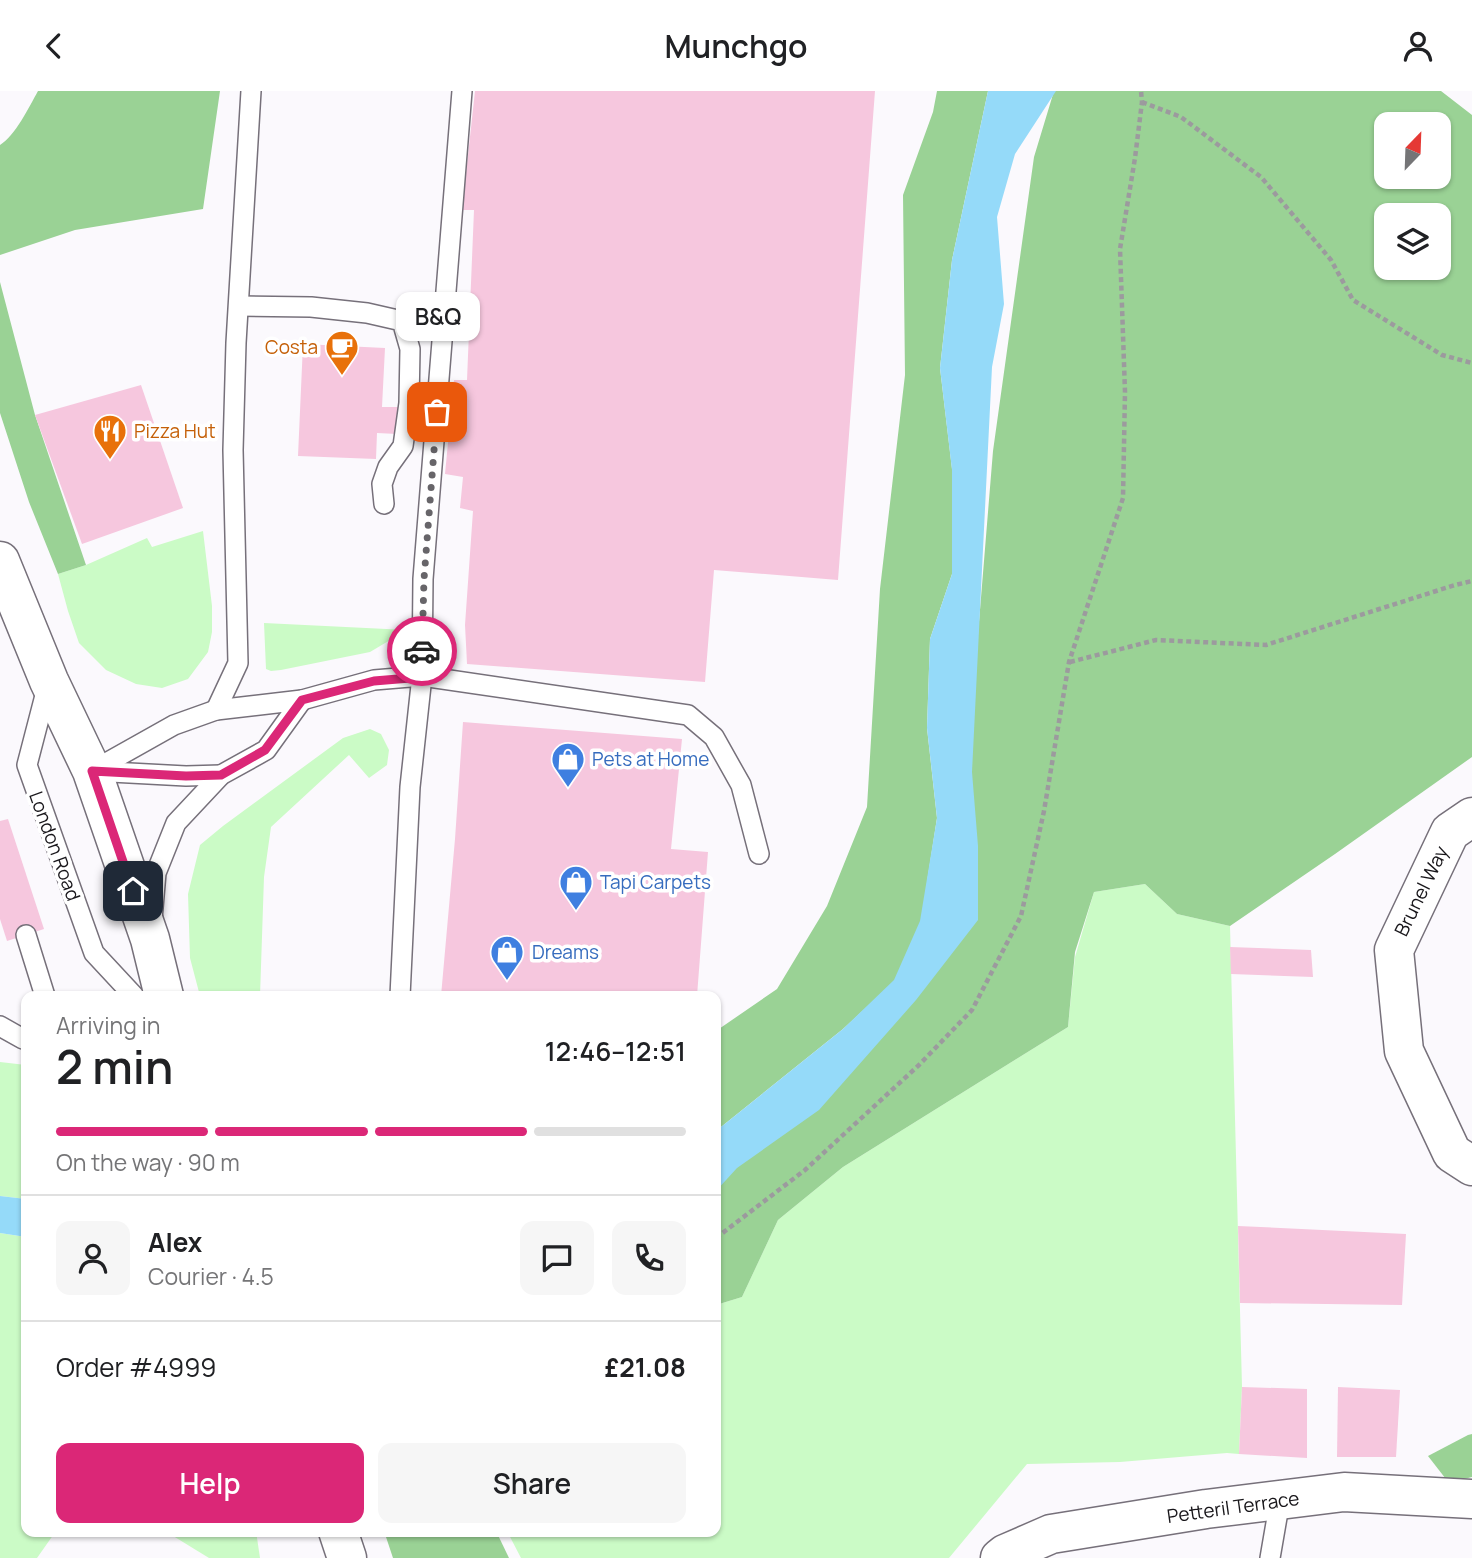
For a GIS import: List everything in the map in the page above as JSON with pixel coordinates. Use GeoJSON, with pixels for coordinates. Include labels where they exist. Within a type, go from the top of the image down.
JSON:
{"type":"FeatureCollection","features":[{"type":"Feature","properties":{"kind":"street"},"geometry":{"type":"LineString","coordinates":[[0,561],[49,681],[92,771],[149,939],[163,991]]}},
{"type":"Feature","properties":{"kind":"street","name":"Brunel Way"},"geometry":{"type":"LineString","coordinates":[[1472,817],[1450,832],[1394,950],[1404,1051],[1452,1153],[1472,1165]]}},
{"type":"Feature","properties":{"kind":"street","name":"Petteril Terrace"},"geometry":{"type":"LineString","coordinates":[[1000,1558],[1051,1534],[1206,1509],[1344,1492],[1472,1499]]}},
{"type":"Feature","properties":{"kind":"street"},"geometry":{"type":"LineString","coordinates":[[340,1537],[347,1558]]}},
{"type":"Feature","properties":{"kind":"lane"},"geometry":{"type":"LineString","coordinates":[[216,710],[238,663],[233,450],[236,343],[251,91]]}},
{"type":"Feature","properties":{"kind":"lane"},"geometry":{"type":"LineString","coordinates":[[400,991],[410,787],[422,677],[424,579],[462,91]]}},
{"type":"Feature","properties":{"kind":"lane"},"geometry":{"type":"LineString","coordinates":[[239,306],[311,307],[367,313],[402,321],[410,349],[409,403],[403,446],[388,467],[382,484],[384,504]]}},
{"type":"Feature","properties":{"kind":"lane"},"geometry":{"type":"LineString","coordinates":[[92,771],[174,725],[216,710],[302,700],[374,681],[422,677],[688,715],[714,737],[741,785],[759,854]]}},
{"type":"Feature","properties":{"kind":"lane","name":"London Road"},"geometry":{"type":"LineString","coordinates":[[49,681],[27,765],[94,953],[129,991]]}},
{"type":"Feature","properties":{"kind":"lane"},"geometry":{"type":"LineString","coordinates":[[149,939],[156,873],[176,823],[221,775],[265,750],[302,700]]}},
{"type":"Feature","properties":{"kind":"lane"},"geometry":{"type":"LineString","coordinates":[[92,771],[221,775]]}},
{"type":"Feature","properties":{"kind":"lane"},"geometry":{"type":"LineString","coordinates":[[26,935],[43,991]]}},
{"type":"Feature","properties":{"kind":"lane"},"geometry":{"type":"LineString","coordinates":[[0,1026],[21,1038]]}},
{"type":"Feature","properties":{"kind":"lane"},"geometry":{"type":"LineString","coordinates":[[1270,1558],[1280,1500]]}},
{"type":"Feature","properties":{"kind":"path"},"geometry":{"type":"LineString","coordinates":[[721,1234],[805,1170],[919,1065],[972,1010],[1021,916],[1044,811],[1069,662],[1123,499],[1125,392],[1120,249],[1135,159],[1141,91]]}},
{"type":"Feature","properties":{"kind":"path"},"geometry":{"type":"LineString","coordinates":[[1142,102],[1181,117],[1261,177],[1331,260],[1353,300],[1442,355],[1472,363]]}},
{"type":"Feature","properties":{"kind":"path"},"geometry":{"type":"LineString","coordinates":[[1069,662],[1156,640],[1266,645],[1472,581]]}},
{"type":"Feature","properties":{"kind":"green space"},"geometry":{"type":"Polygon","coordinates":[[[38,91],[220,91],[203,209],[75,230],[0,255],[0,145],[16,128],[38,91]]]}},
{"type":"Feature","properties":{"kind":"green space"},"geometry":{"type":"Polygon","coordinates":[[[937,91],[988,91],[952,260],[940,368],[952,469],[952,574],[930,639],[927,728],[937,818],[927,882],[965,793],[993,451],[1034,157],[1054,91],[1441,91],[1472,115],[1472,757],[1230,926],[1177,914],[1145,884],[1094,892],[1075,952],[1068,1027],[843,1167],[778,1220],[742,1297],[721,1303],[721,1161],[882,993],[843,1029],[721,1127],[721,1028],[777,989],[827,906],[867,807],[880,589],[905,375],[903,195],[933,112],[937,91]]]}},
{"type":"Feature","properties":{"kind":"green space"},"geometry":{"type":"Polygon","coordinates":[[[0,282],[35,415],[86,565],[58,574],[29,502],[0,413],[0,282]]]}},
{"type":"Feature","properties":{"kind":"green space"},"geometry":{"type":"Polygon","coordinates":[[[203,531],[212,606],[212,632],[208,652],[188,679],[162,688],[136,684],[106,670],[79,643],[58,574],[86,565],[147,538],[152,547],[203,531]]]}},
{"type":"Feature","properties":{"kind":"green space"},"geometry":{"type":"Polygon","coordinates":[[[264,623],[407,630],[370,652],[271,671],[266,669],[264,623]]]}},
{"type":"Feature","properties":{"kind":"green space"},"geometry":{"type":"Polygon","coordinates":[[[370,729],[381,734],[389,750],[387,765],[369,778],[349,755],[271,827],[264,877],[260,991],[199,991],[190,958],[188,894],[200,845],[343,738],[370,729]]]}},
{"type":"Feature","properties":{"kind":"green space"},"geometry":{"type":"Polygon","coordinates":[[[1145,884],[1177,914],[1230,926],[1242,1387],[1239,1454],[1120,1462],[1027,1464],[949,1558],[521,1558],[510,1537],[721,1537],[721,1303],[742,1297],[778,1220],[843,1167],[1068,1027],[1075,957],[1094,892],[1145,884]]]}},
{"type":"Feature","properties":{"kind":"green space"},"geometry":{"type":"Polygon","coordinates":[[[0,1062],[21,1064],[21,1198],[0,1196],[0,1062]]]}},
{"type":"Feature","properties":{"kind":"green space"},"geometry":{"type":"Polygon","coordinates":[[[0,1233],[21,1236],[21,1537],[52,1537],[37,1558],[0,1558],[0,1233]]]}},
{"type":"Feature","properties":{"kind":"green space"},"geometry":{"type":"Polygon","coordinates":[[[1472,1434],[1472,1477],[1449,1483],[1428,1456],[1472,1434]]]}},
{"type":"Feature","properties":{"kind":"green space"},"geometry":{"type":"Polygon","coordinates":[[[175,1537],[257,1537],[260,1558],[209,1558],[175,1537]]]}},
{"type":"Feature","properties":{"kind":"green space"},"geometry":{"type":"Polygon","coordinates":[[[386,1537],[499,1537],[509,1558],[393,1558],[386,1537]]]}},
{"type":"Feature","properties":{"kind":"water"},"geometry":{"type":"Polygon","coordinates":[[[988,91],[1056,91],[1015,154],[997,217],[1004,304],[992,367],[972,772],[978,846],[978,920],[916,1000],[819,1110],[737,1168],[721,1186],[721,1127],[843,1029],[894,980],[920,921],[937,818],[927,728],[930,639],[952,574],[952,470],[940,368],[952,260],[988,91]]]}},
{"type":"Feature","properties":{"kind":"water"},"geometry":{"type":"Polygon","coordinates":[[[0,1196],[21,1198],[21,1236],[0,1233],[0,1196]]]}},
{"type":"Feature","properties":{"kind":"building"},"geometry":{"type":"Polygon","coordinates":[[[475,91],[875,91],[838,580],[714,570],[705,682],[467,664],[465,625],[473,511],[460,508],[463,477],[445,474],[454,380],[467,380],[474,210],[462,210],[475,91]]]}},
{"type":"Feature","properties":{"kind":"building","name":"Costa"},"geometry":{"type":"Polygon","coordinates":[[[303,344],[385,348],[382,407],[399,407],[397,434],[377,433],[376,459],[298,456],[303,344]]]}},
{"type":"Feature","properties":{"kind":"building","name":"Pizza Hut"},"geometry":{"type":"Polygon","coordinates":[[[141,385],[183,508],[82,544],[35,415],[141,385]]]}},
{"type":"Feature","properties":{"kind":"building"},"geometry":{"type":"Polygon","coordinates":[[[463,722],[682,739],[671,849],[708,852],[697,991],[441,991],[463,722]]]}},
{"type":"Feature","properties":{"kind":"building"},"geometry":{"type":"Polygon","coordinates":[[[8,819],[44,929],[7,941],[0,919],[0,821],[8,819]]]}},
{"type":"Feature","properties":{"kind":"building"},"geometry":{"type":"Polygon","coordinates":[[[1230,947],[1311,950],[1313,977],[1231,974],[1230,947]]]}},
{"type":"Feature","properties":{"kind":"building"},"geometry":{"type":"Polygon","coordinates":[[[1238,1226],[1406,1234],[1402,1305],[1240,1303],[1238,1226]]]}},
{"type":"Feature","properties":{"kind":"building"},"geometry":{"type":"Polygon","coordinates":[[[1242,1387],[1307,1389],[1307,1458],[1239,1454],[1242,1387]]]}},
{"type":"Feature","properties":{"kind":"building"},"geometry":{"type":"Polygon","coordinates":[[[1338,1387],[1400,1390],[1396,1457],[1337,1457],[1338,1387]]]}},
{"type":"Feature","properties":{"kind":"way so far"},"geometry":{"type":"LineString","coordinates":[[422,651],[424,579],[437,412]]}},
{"type":"Feature","properties":{"kind":"place","name":"Costa"},"geometry":{"type":"Point","coordinates":[342,377]}},
{"type":"Feature","properties":{"kind":"place","name":"B&Q"},"geometry":{"type":"Point","coordinates":[437,412]}},
{"type":"Feature","properties":{"kind":"place","name":"Pizza Hut"},"geometry":{"type":"Point","coordinates":[110,461]}},
{"type":"Feature","properties":{"kind":"place","name":"Pets at Home"},"geometry":{"type":"Point","coordinates":[568,789]}},
{"type":"Feature","properties":{"kind":"place","name":"Tapi Carpets"},"geometry":{"type":"Point","coordinates":[576,912]}},
{"type":"Feature","properties":{"kind":"place","name":"Dreams"},"geometry":{"type":"Point","coordinates":[507,982]}},
{"type":"Feature","properties":{"kind":"route"},"geometry":{"type":"LineString","coordinates":[[133,891],[92,771],[221,775],[265,750],[302,700],[374,681],[422,677],[422,651]]}}]}
